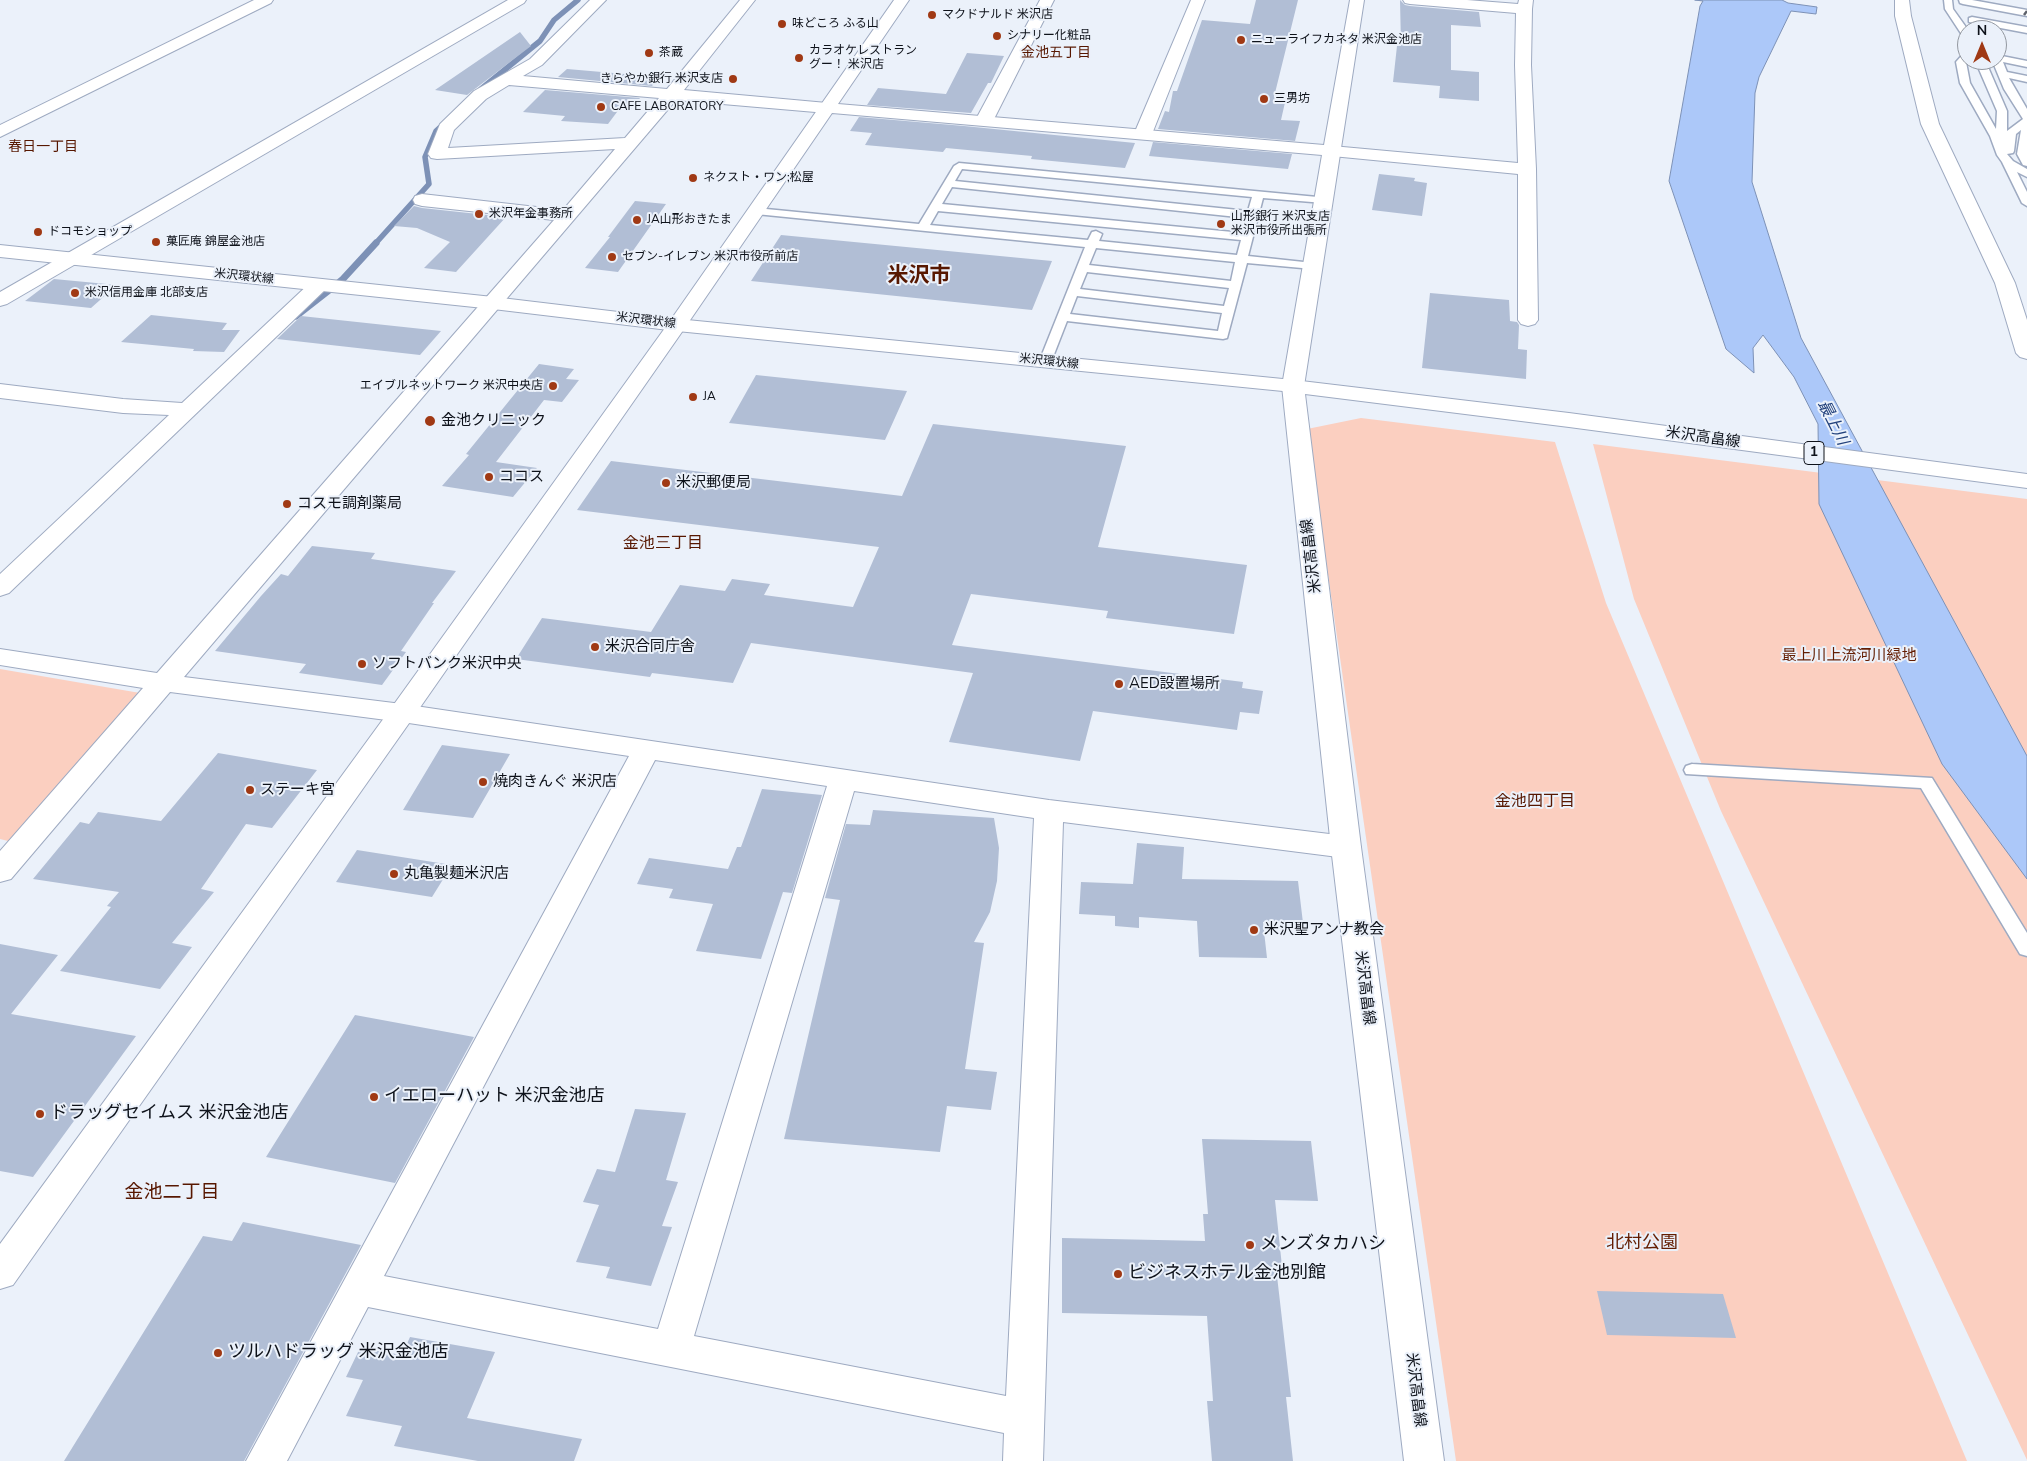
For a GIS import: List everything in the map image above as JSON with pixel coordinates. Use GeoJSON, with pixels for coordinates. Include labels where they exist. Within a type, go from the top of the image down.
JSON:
{"type":"FeatureCollection","features":[{"type":"Feature","properties":{"kind":"street"},"geometry":{"type":"LineString","coordinates":[[0,132],[266,0]]}},
{"type":"Feature","properties":{"kind":"street"},"geometry":{"type":"LineString","coordinates":[[0,300],[519,0]]}},
{"type":"Feature","properties":{"kind":"street"},"geometry":{"type":"LineString","coordinates":[[599,0],[536,62],[480,96],[446,128],[437,154],[630,143]]}},
{"type":"Feature","properties":{"kind":"street"},"geometry":{"type":"LineString","coordinates":[[0,871],[494,303],[672,94],[748,0]]}},
{"type":"Feature","properties":{"kind":"street"},"geometry":{"type":"LineString","coordinates":[[0,1272],[402,713],[677,325],[902,0]]}},
{"type":"Feature","properties":{"kind":"street"},"geometry":{"type":"LineString","coordinates":[[984,121],[1047,0]]}},
{"type":"Feature","properties":{"kind":"street"},"geometry":{"type":"LineString","coordinates":[[1143,134],[1198,0]]}},
{"type":"Feature","properties":{"kind":"street"},"geometry":{"type":"LineString","coordinates":[[1293,386],[1357,0]]}},
{"type":"Feature","properties":{"kind":"street"},"geometry":{"type":"LineString","coordinates":[[1410,0],[1525,4],[1523,65],[1527,169],[1528,320]]}},
{"type":"Feature","properties":{"kind":"street"},"geometry":{"type":"LineString","coordinates":[[1902,0],[1903,16],[1930,124],[2005,283],[2027,353]]}},
{"type":"Feature","properties":{"kind":"street"},"geometry":{"type":"LineString","coordinates":[[508,80],[1527,169]]}},
{"type":"Feature","properties":{"kind":"street"},"geometry":{"type":"LineString","coordinates":[[422,200],[568,216]]}},
{"type":"Feature","properties":{"kind":"street","name":"米沢環状線"},"geometry":{"type":"LineString","coordinates":[[0,251],[494,303],[677,325],[1293,386]]}},
{"type":"Feature","properties":{"kind":"street"},"geometry":{"type":"LineString","coordinates":[[0,588],[319,285]]}},
{"type":"Feature","properties":{"kind":"street","name":"米沢高畠線"},"geometry":{"type":"LineString","coordinates":[[1424,1461],[1346,847],[1293,386],[1602,424],[2027,481]]}},
{"type":"Feature","properties":{"kind":"street"},"geometry":{"type":"LineString","coordinates":[[0,391],[123,406],[187,410]]}},
{"type":"Feature","properties":{"kind":"street"},"geometry":{"type":"LineString","coordinates":[[0,657],[164,683],[402,713],[1049,810],[1346,847]]}},
{"type":"Feature","properties":{"kind":"street"},"geometry":{"type":"LineString","coordinates":[[266,1461],[646,750]]}},
{"type":"Feature","properties":{"kind":"street"},"geometry":{"type":"LineString","coordinates":[[672,1348],[844,778]]}},
{"type":"Feature","properties":{"kind":"street"},"geometry":{"type":"LineString","coordinates":[[1023,1461],[1023,1418],[1049,810]]}},
{"type":"Feature","properties":{"kind":"street"},"geometry":{"type":"LineString","coordinates":[[359,1288],[1023,1418]]}},
{"type":"Feature","properties":{"kind":"lane"},"geometry":{"type":"LineString","coordinates":[[1948,0],[1949,8],[1957,20]]}},
{"type":"Feature","properties":{"kind":"lane"},"geometry":{"type":"LineString","coordinates":[[1960,0],[2027,14]]}},
{"type":"Feature","properties":{"kind":"lane"},"geometry":{"type":"LineString","coordinates":[[1960,0],[1971,20]]}},
{"type":"Feature","properties":{"kind":"lane"},"geometry":{"type":"LineString","coordinates":[[1979,0],[2027,9]]}},
{"type":"Feature","properties":{"kind":"lane"},"geometry":{"type":"LineString","coordinates":[[2007,31],[2027,34]]}},
{"type":"Feature","properties":{"kind":"lane"},"geometry":{"type":"LineString","coordinates":[[2007,32],[2027,34]]}},
{"type":"Feature","properties":{"kind":"lane"},"geometry":{"type":"LineString","coordinates":[[2007,61],[2025,65]]}},
{"type":"Feature","properties":{"kind":"lane"},"geometry":{"type":"LineString","coordinates":[[1963,70],[1965,83],[2006,154],[2027,203]]}},
{"type":"Feature","properties":{"kind":"lane"},"geometry":{"type":"LineString","coordinates":[[1984,70],[2002,111],[2001,129],[2009,163],[2027,174]]}},
{"type":"Feature","properties":{"kind":"lane"},"geometry":{"type":"LineString","coordinates":[[1993,70],[2009,112],[2001,129]]}},
{"type":"Feature","properties":{"kind":"lane"},"geometry":{"type":"LineString","coordinates":[[2002,70],[2027,117]]}},
{"type":"Feature","properties":{"kind":"lane"},"geometry":{"type":"LineString","coordinates":[[2005,78],[2027,79]]}},
{"type":"Feature","properties":{"kind":"lane"},"geometry":{"type":"LineString","coordinates":[[2005,78],[2026,92]]}},
{"type":"Feature","properties":{"kind":"lane"},"geometry":{"type":"LineString","coordinates":[[2006,154],[2011,133],[2027,120]]}},
{"type":"Feature","properties":{"kind":"lane"},"geometry":{"type":"LineString","coordinates":[[2027,125],[2022,154],[2027,162]]}},
{"type":"Feature","properties":{"kind":"lane"},"geometry":{"type":"LineString","coordinates":[[2006,154],[2027,169]]}},
{"type":"Feature","properties":{"kind":"lane"},"geometry":{"type":"LineString","coordinates":[[923,227],[959,166],[1324,200]]}},
{"type":"Feature","properties":{"kind":"lane"},"geometry":{"type":"LineString","coordinates":[[1045,362],[1117,181]]}},
{"type":"Feature","properties":{"kind":"lane"},"geometry":{"type":"LineString","coordinates":[[949,184],[1253,215]]}},
{"type":"Feature","properties":{"kind":"lane"},"geometry":{"type":"LineString","coordinates":[[1063,317],[1223,335],[1258,194]]}},
{"type":"Feature","properties":{"kind":"lane"},"geometry":{"type":"LineString","coordinates":[[935,208],[1247,237]]}},
{"type":"Feature","properties":{"kind":"lane"},"geometry":{"type":"LineString","coordinates":[[756,211],[1313,266]]}},
{"type":"Feature","properties":{"kind":"lane"},"geometry":{"type":"LineString","coordinates":[[1082,268],[1236,285]]}},
{"type":"Feature","properties":{"kind":"lane"},"geometry":{"type":"LineString","coordinates":[[1073,292],[1229,310]]}},
{"type":"Feature","properties":{"kind":"lane"},"geometry":{"type":"LineString","coordinates":[[1692,770],[1926,782],[2027,948]]}},
{"type":"Feature","properties":{"kind":"green space","name":"北村公園"},"geometry":{"type":"Polygon","coordinates":[[[1361,418],[1555,442],[1606,603],[1967,1461],[1456,1461],[1307,429],[1361,418]]]}},
{"type":"Feature","properties":{"kind":"green space","name":"最上川上流河川緑地"},"geometry":{"type":"Polygon","coordinates":[[[1593,444],[2027,499],[2027,1460],[1721,811],[1634,599],[1593,444]]]}},
{"type":"Feature","properties":{"kind":"green space"},"geometry":{"type":"Polygon","coordinates":[[[0,669],[146,694],[12,842],[0,839],[0,669]]]}},
{"type":"Feature","properties":{"kind":"water","name":"最上川"},"geometry":{"type":"Polygon","coordinates":[[[1695,0],[1782,0],[1788,3],[1817,7],[1816,14],[1791,11],[1759,77],[1755,93],[1752,182],[1801,338],[2027,756],[2027,879],[1942,764],[1819,504],[1818,424],[1794,377],[1763,335],[1753,348],[1754,373],[1726,349],[1669,181],[1700,6],[1703,1],[1695,0]]]}},
{"type":"Feature","properties":{"kind":"building"},"geometry":{"type":"Polygon","coordinates":[[[1256,0],[1298,0],[1274,97],[1286,98],[1281,120],[1300,121],[1295,141],[1158,129],[1165,111],[1169,112],[1173,91],[1177,91],[1202,20],[1250,24],[1256,0]]]}},
{"type":"Feature","properties":{"kind":"building"},"geometry":{"type":"Polygon","coordinates":[[[1400,0],[1405,5],[1410,6],[1479,12],[1481,27],[1451,25],[1451,70],[1479,72],[1479,101],[1439,98],[1440,86],[1393,82],[1397,46],[1401,46],[1400,0]]]}},
{"type":"Feature","properties":{"kind":"building"},"geometry":{"type":"Polygon","coordinates":[[[520,32],[531,46],[467,95],[435,90],[520,32]]]}},
{"type":"Feature","properties":{"kind":"building"},"geometry":{"type":"Polygon","coordinates":[[[967,53],[1004,56],[991,83],[988,83],[971,113],[867,105],[878,88],[946,94],[967,53]]]}},
{"type":"Feature","properties":{"kind":"building"},"geometry":{"type":"Polygon","coordinates":[[[567,69],[660,77],[652,86],[558,77],[567,69]]]}},
{"type":"Feature","properties":{"kind":"building"},"geometry":{"type":"Polygon","coordinates":[[[545,90],[640,98],[631,109],[620,108],[608,124],[561,121],[565,116],[523,112],[545,90]]]}},
{"type":"Feature","properties":{"kind":"building"},"geometry":{"type":"Polygon","coordinates":[[[859,117],[1135,143],[1125,168],[1031,159],[1032,156],[946,148],[943,152],[865,145],[872,133],[850,131],[859,117]]]}},
{"type":"Feature","properties":{"kind":"building"},"geometry":{"type":"Polygon","coordinates":[[[1153,142],[1292,154],[1288,169],[1149,156],[1153,142]]]}},
{"type":"Feature","properties":{"kind":"building"},"geometry":{"type":"Polygon","coordinates":[[[1379,174],[1415,178],[1414,181],[1427,183],[1422,216],[1372,210],[1379,174]]]}},
{"type":"Feature","properties":{"kind":"building"},"geometry":{"type":"Polygon","coordinates":[[[635,201],[666,204],[618,272],[585,268],[610,237],[608,237],[635,201]]]}},
{"type":"Feature","properties":{"kind":"building"},"geometry":{"type":"Polygon","coordinates":[[[414,206],[506,217],[456,272],[424,268],[450,242],[417,228],[394,226],[414,206]]]}},
{"type":"Feature","properties":{"kind":"building"},"geometry":{"type":"Polygon","coordinates":[[[781,235],[1052,261],[1032,310],[751,281],[781,235]]]}},
{"type":"Feature","properties":{"kind":"building"},"geometry":{"type":"Polygon","coordinates":[[[54,279],[117,285],[91,308],[25,301],[54,279]]]}},
{"type":"Feature","properties":{"kind":"building"},"geometry":{"type":"Polygon","coordinates":[[[1430,293],[1509,300],[1510,321],[1517,322],[1519,325],[1518,349],[1527,350],[1526,379],[1422,368],[1430,293]]]}},
{"type":"Feature","properties":{"kind":"building"},"geometry":{"type":"Polygon","coordinates":[[[151,315],[227,323],[222,330],[240,330],[224,352],[193,351],[194,349],[121,342],[151,315]]]}},
{"type":"Feature","properties":{"kind":"building"},"geometry":{"type":"Polygon","coordinates":[[[301,316],[441,331],[420,355],[277,339],[301,316]]]}},
{"type":"Feature","properties":{"kind":"building"},"geometry":{"type":"Polygon","coordinates":[[[539,364],[574,369],[566,379],[579,380],[562,402],[544,400],[496,462],[537,468],[513,497],[442,486],[469,455],[466,454],[539,364]]]}},
{"type":"Feature","properties":{"kind":"building"},"geometry":{"type":"Polygon","coordinates":[[[756,375],[907,391],[885,440],[729,423],[756,375]]]}},
{"type":"Feature","properties":{"kind":"building"},"geometry":{"type":"Polygon","coordinates":[[[933,424],[1126,446],[1098,547],[1247,565],[1234,634],[1106,618],[1108,611],[971,594],[952,645],[1243,682],[1242,688],[1263,691],[1259,714],[1240,712],[1237,730],[1093,711],[1080,761],[949,742],[973,673],[751,643],[733,683],[652,673],[650,677],[516,659],[542,618],[651,632],[680,585],[725,591],[732,579],[770,584],[764,595],[853,607],[879,547],[577,510],[611,461],[902,496],[933,424]]]}},
{"type":"Feature","properties":{"kind":"building"},"geometry":{"type":"Polygon","coordinates":[[[312,546],[375,553],[371,559],[456,571],[432,603],[434,603],[401,651],[406,652],[382,685],[299,673],[306,664],[215,651],[281,574],[288,576],[312,546]]]}},
{"type":"Feature","properties":{"kind":"building"},"geometry":{"type":"Polygon","coordinates":[[[442,745],[510,754],[473,818],[403,810],[442,745]]]}},
{"type":"Feature","properties":{"kind":"building"},"geometry":{"type":"Polygon","coordinates":[[[218,753],[317,770],[272,828],[246,824],[201,889],[214,892],[172,943],[192,947],[160,989],[60,971],[111,907],[107,906],[119,892],[33,879],[80,822],[89,824],[98,812],[161,821],[218,753]]]}},
{"type":"Feature","properties":{"kind":"building"},"geometry":{"type":"Polygon","coordinates":[[[762,789],[822,795],[792,893],[783,892],[761,959],[696,951],[713,904],[669,898],[673,889],[637,884],[649,858],[728,869],[737,847],[741,847],[762,789]]]}},
{"type":"Feature","properties":{"kind":"building"},"geometry":{"type":"Polygon","coordinates":[[[873,810],[994,818],[999,848],[997,881],[990,912],[974,942],[984,943],[965,1069],[997,1072],[991,1110],[947,1106],[940,1152],[784,1139],[840,900],[825,898],[846,824],[870,825],[873,810]]]}},
{"type":"Feature","properties":{"kind":"building"},"geometry":{"type":"Polygon","coordinates":[[[1137,843],[1184,847],[1182,879],[1298,881],[1303,923],[1263,922],[1267,958],[1199,957],[1197,921],[1139,917],[1139,928],[1115,926],[1115,916],[1079,914],[1081,882],[1133,884],[1137,843]]]}},
{"type":"Feature","properties":{"kind":"building","name":"丸亀製麺米沢店"},"geometry":{"type":"Polygon","coordinates":[[[357,850],[452,865],[432,897],[336,882],[357,850]]]}},
{"type":"Feature","properties":{"kind":"building","name":"ドラッグセイムス 米沢金池店"},"geometry":{"type":"Polygon","coordinates":[[[0,944],[58,955],[11,1014],[136,1036],[33,1177],[0,1171],[0,944]]]}},
{"type":"Feature","properties":{"kind":"building","name":"イエローハット 米沢金池店"},"geometry":{"type":"Polygon","coordinates":[[[355,1015],[474,1037],[395,1183],[266,1157],[355,1015]]]}},
{"type":"Feature","properties":{"kind":"building"},"geometry":{"type":"Polygon","coordinates":[[[635,1109],[686,1113],[666,1180],[678,1182],[662,1226],[672,1227],[651,1286],[606,1278],[610,1267],[576,1262],[599,1205],[583,1202],[597,1169],[615,1172],[635,1109]]]}},
{"type":"Feature","properties":{"kind":"building"},"geometry":{"type":"Polygon","coordinates":[[[1202,1139],[1311,1141],[1318,1201],[1275,1200],[1283,1276],[1277,1276],[1291,1397],[1286,1397],[1293,1461],[1212,1461],[1207,1401],[1213,1401],[1207,1316],[1062,1313],[1062,1238],[1205,1241],[1203,1214],[1208,1214],[1202,1139]]]}},
{"type":"Feature","properties":{"kind":"building","name":"ツルハドラッグ 米沢金池店"},"geometry":{"type":"Polygon","coordinates":[[[243,1222],[361,1245],[244,1461],[64,1461],[203,1236],[232,1241],[243,1222]]]}},
{"type":"Feature","properties":{"kind":"building"},"geometry":{"type":"Polygon","coordinates":[[[1597,1291],[1723,1294],[1736,1338],[1607,1335],[1597,1291]]]}},
{"type":"Feature","properties":{"kind":"building"},"geometry":{"type":"Polygon","coordinates":[[[410,1337],[495,1352],[467,1418],[582,1439],[574,1461],[478,1461],[394,1446],[402,1426],[346,1416],[363,1380],[346,1377],[360,1348],[402,1355],[410,1337]]]}},
{"type":"Feature","properties":{"kind":"waterway"},"geometry":{"type":"LineString","coordinates":[[481,89],[540,41],[554,20],[578,0]]}},
{"type":"Feature","properties":{"kind":"waterway"},"geometry":{"type":"LineString","coordinates":[[375,244],[429,184],[425,157],[436,131],[446,122]]}},
{"type":"Feature","properties":{"kind":"waterway"},"geometry":{"type":"LineString","coordinates":[[296,316],[342,280],[376,243]]}},
{"type":"Feature","properties":{"kind":"railway"},"geometry":{"type":"LineString","coordinates":[[2024,15],[2027,11]]}},
{"type":"Feature","properties":{"kind":"place","name":"マクドナルド 米沢店"},"geometry":{"type":"Point","coordinates":[932,15]}},
{"type":"Feature","properties":{"kind":"place","name":"味どころ ふる山"},"geometry":{"type":"Point","coordinates":[782,24]}},
{"type":"Feature","properties":{"kind":"place","name":"シナリー化粧品"},"geometry":{"type":"Point","coordinates":[997,36]}},
{"type":"Feature","properties":{"kind":"place","name":"ニューライフカネタ 米沢金池店"},"geometry":{"type":"Point","coordinates":[1241,40]}},
{"type":"Feature","properties":{"kind":"place","name":"茶蔵"},"geometry":{"type":"Point","coordinates":[649,53]}},
{"type":"Feature","properties":{"kind":"place","name":"カラオケレストラン グー！ 米沢店"},"geometry":{"type":"Point","coordinates":[799,58]}},
{"type":"Feature","properties":{"kind":"place","name":"きらやか銀行 米沢支店"},"geometry":{"type":"Point","coordinates":[733,79]}},
{"type":"Feature","properties":{"kind":"place","name":"三男坊"},"geometry":{"type":"Point","coordinates":[1264,99]}},
{"type":"Feature","properties":{"kind":"place","name":"CAFE LABORATORY"},"geometry":{"type":"Point","coordinates":[601,107]}},
{"type":"Feature","properties":{"kind":"place","name":"ネクスト・ワン;松屋"},"geometry":{"type":"Point","coordinates":[693,178]}},
{"type":"Feature","properties":{"kind":"place","name":"米沢年金事務所"},"geometry":{"type":"Point","coordinates":[479,214]}},
{"type":"Feature","properties":{"kind":"place","name":"JA山形おきたま"},"geometry":{"type":"Point","coordinates":[637,220]}},
{"type":"Feature","properties":{"kind":"place","name":"山形銀行 米沢支店 米沢市役所出張所"},"geometry":{"type":"Point","coordinates":[1221,224]}},
{"type":"Feature","properties":{"kind":"place","name":"ドコモショップ"},"geometry":{"type":"Point","coordinates":[38,232]}},
{"type":"Feature","properties":{"kind":"place","name":"菓匠庵 錦屋金池店"},"geometry":{"type":"Point","coordinates":[156,242]}},
{"type":"Feature","properties":{"kind":"place","name":"セブン-イレブン 米沢市役所前店"},"geometry":{"type":"Point","coordinates":[612,257]}},
{"type":"Feature","properties":{"kind":"place","name":"米沢信用金庫 北部支店"},"geometry":{"type":"Point","coordinates":[75,293]}},
{"type":"Feature","properties":{"kind":"place","name":"エイブルネットワーク 米沢中央店"},"geometry":{"type":"Point","coordinates":[553,386]}},
{"type":"Feature","properties":{"kind":"place","name":"JA"},"geometry":{"type":"Point","coordinates":[693,397]}},
{"type":"Feature","properties":{"kind":"place","name":"金池クリニック"},"geometry":{"type":"Point","coordinates":[430,421]}},
{"type":"Feature","properties":{"kind":"place","name":"ココス"},"geometry":{"type":"Point","coordinates":[489,477]}},
{"type":"Feature","properties":{"kind":"place","name":"米沢郵便局"},"geometry":{"type":"Point","coordinates":[666,483]}},
{"type":"Feature","properties":{"kind":"place","name":"コスモ調剤薬局"},"geometry":{"type":"Point","coordinates":[287,504]}},
{"type":"Feature","properties":{"kind":"place","name":"米沢合同庁舎"},"geometry":{"type":"Point","coordinates":[595,647]}},
{"type":"Feature","properties":{"kind":"place","name":"ソフトバンク米沢中央"},"geometry":{"type":"Point","coordinates":[362,664]}},
{"type":"Feature","properties":{"kind":"place","name":"AED設置場所"},"geometry":{"type":"Point","coordinates":[1119,684]}},
{"type":"Feature","properties":{"kind":"place","name":"焼肉きんぐ 米沢店"},"geometry":{"type":"Point","coordinates":[483,782]}},
{"type":"Feature","properties":{"kind":"place","name":"ステーキ宮"},"geometry":{"type":"Point","coordinates":[250,790]}},
{"type":"Feature","properties":{"kind":"place","name":"丸亀製麺米沢店"},"geometry":{"type":"Point","coordinates":[394,874]}},
{"type":"Feature","properties":{"kind":"place","name":"米沢聖アンナ教会"},"geometry":{"type":"Point","coordinates":[1254,930]}},
{"type":"Feature","properties":{"kind":"place","name":"イエローハット 米沢金池店"},"geometry":{"type":"Point","coordinates":[374,1097]}},
{"type":"Feature","properties":{"kind":"place","name":"ドラッグセイムス 米沢金池店"},"geometry":{"type":"Point","coordinates":[40,1114]}},
{"type":"Feature","properties":{"kind":"place","name":"メンズタカハシ"},"geometry":{"type":"Point","coordinates":[1250,1245]}},
{"type":"Feature","properties":{"kind":"place","name":"ビジネスホテル金池別館"},"geometry":{"type":"Point","coordinates":[1118,1274]}},
{"type":"Feature","properties":{"kind":"place","name":"ツルハドラッグ 米沢金池店"},"geometry":{"type":"Point","coordinates":[218,1353]}},
{"type":"Feature","properties":{"kind":"district","name":"金池五丁目"},"geometry":{"type":"Point","coordinates":[1056,54]}},
{"type":"Feature","properties":{"kind":"district","name":"春日一丁目"},"geometry":{"type":"Point","coordinates":[43,148]}},
{"type":"Feature","properties":{"kind":"district","name":"米沢市"},"geometry":{"type":"Point","coordinates":[919,277]}},
{"type":"Feature","properties":{"kind":"district","name":"金池三丁目"},"geometry":{"type":"Point","coordinates":[663,544]}},
{"type":"Feature","properties":{"kind":"district","name":"金池四丁目"},"geometry":{"type":"Point","coordinates":[1535,802]}},
{"type":"Feature","properties":{"kind":"district","name":"金池二丁目"},"geometry":{"type":"Point","coordinates":[172,1193]}}]}
